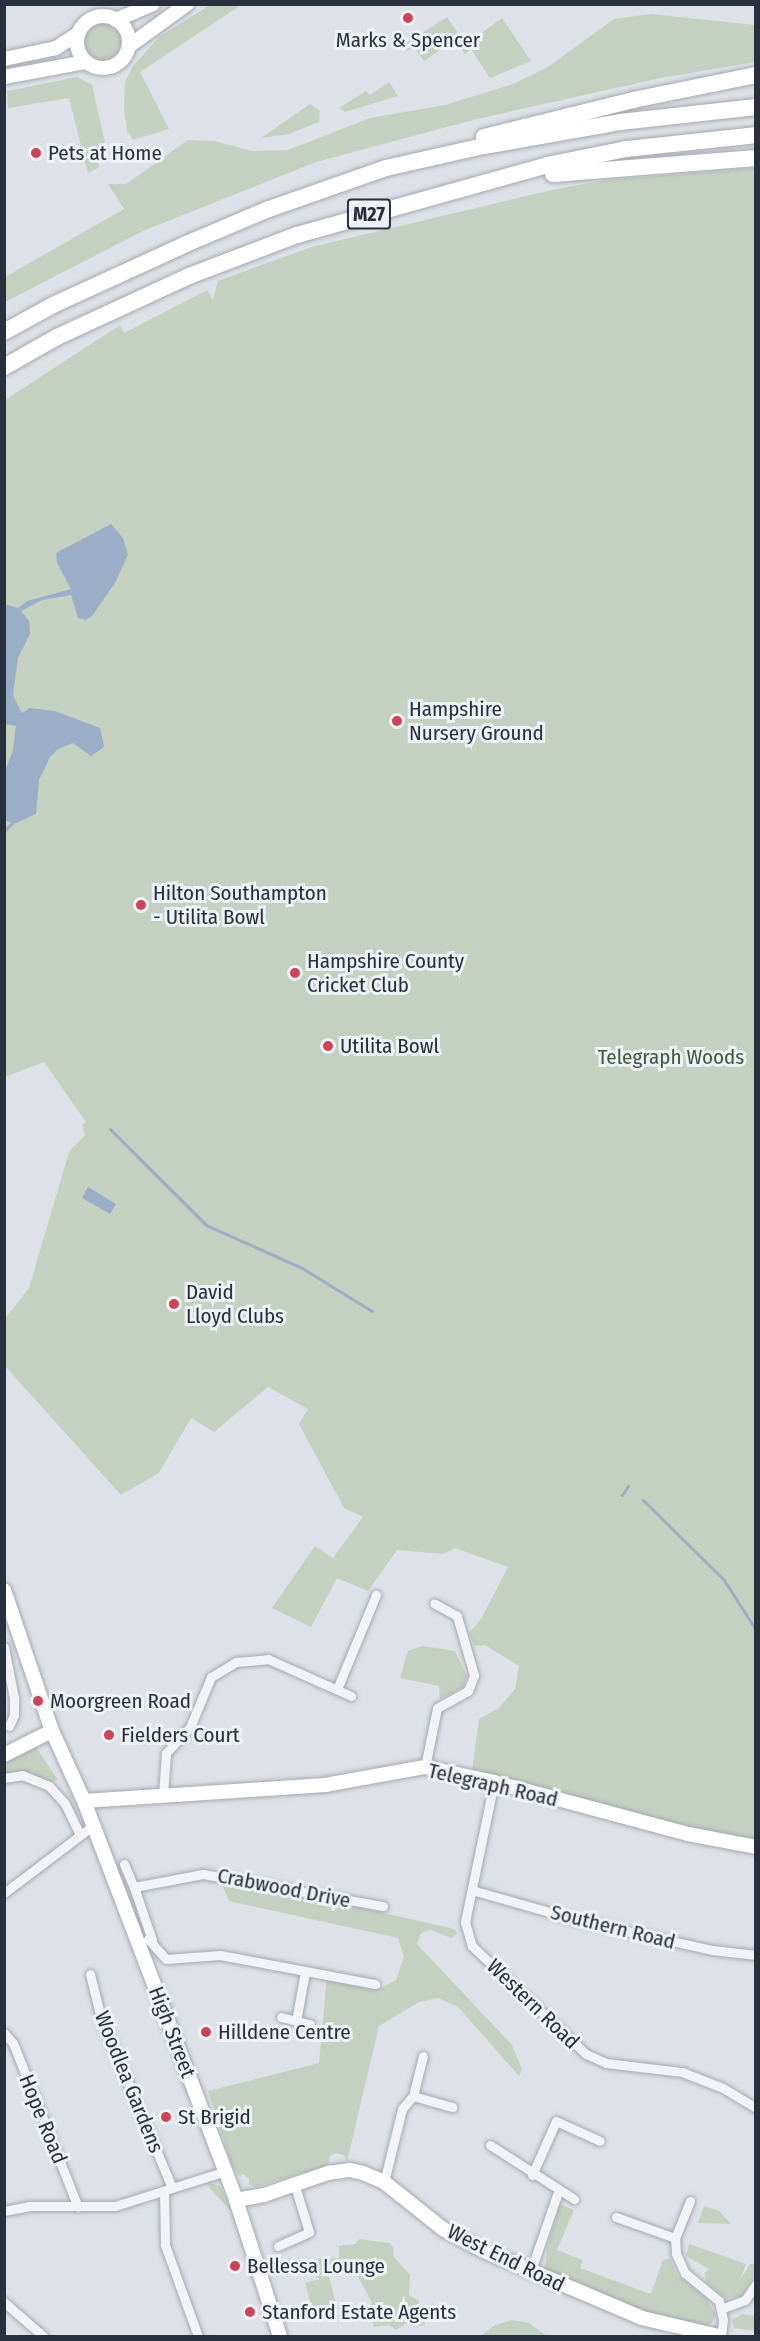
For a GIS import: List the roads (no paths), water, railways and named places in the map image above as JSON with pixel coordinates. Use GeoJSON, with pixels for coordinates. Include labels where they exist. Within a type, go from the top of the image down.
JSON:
{"type":"FeatureCollection","features":[{"type":"Feature","properties":{"kind":"highway","name":"M27"},"geometry":{"type":"LineString","coordinates":[[4,332],[53,305],[269,209],[386,168],[522,125],[756,75]]}},
{"type":"Feature","properties":{"kind":"highway","name":"M27"},"geometry":{"type":"LineString","coordinates":[[386,168],[484,146],[620,122],[756,107]]}},
{"type":"Feature","properties":{"kind":"highway","name":"M27"},"geometry":{"type":"LineString","coordinates":[[4,367],[57,337],[189,276],[297,235],[458,187],[626,150],[756,135]]}},
{"type":"Feature","properties":{"kind":"highway","name":"M27"},"geometry":{"type":"LineString","coordinates":[[458,187],[600,168],[756,158]]}},
{"type":"Feature","properties":{"kind":"street"},"geometry":{"type":"LineString","coordinates":[[4,59],[56,48],[79,33],[86,23],[97,17],[116,20],[153,4]]}},
{"type":"Feature","properties":{"kind":"street"},"geometry":{"type":"LineString","coordinates":[[4,78],[86,62],[110,68],[122,60],[129,46],[187,4]]}},
{"type":"Feature","properties":{"kind":"street"},"geometry":{"type":"LineString","coordinates":[[116,20],[126,32],[129,46]]}},
{"type":"Feature","properties":{"kind":"street"},"geometry":{"type":"LineString","coordinates":[[79,33],[78,48],[86,62]]}},
{"type":"Feature","properties":{"kind":"street","name":"High Street"},"geometry":{"type":"LineString","coordinates":[[4,1590],[52,1731],[84,1801],[91,1827],[223,2172],[236,2200],[280,2337]]}},
{"type":"Feature","properties":{"kind":"street"},"geometry":{"type":"LineString","coordinates":[[337,1689],[376,1595]]}},
{"type":"Feature","properties":{"kind":"street"},"geometry":{"type":"LineString","coordinates":[[425,1767],[437,1708],[468,1691],[474,1675],[457,1616],[434,1603]]}},
{"type":"Feature","properties":{"kind":"street"},"geometry":{"type":"LineString","coordinates":[[5,1654],[14,1715],[9,1726]]}},
{"type":"Feature","properties":{"kind":"street"},"geometry":{"type":"LineString","coordinates":[[164,1795],[166,1753],[190,1727],[211,1677],[236,1662],[268,1659],[351,1696]]}},
{"type":"Feature","properties":{"kind":"street"},"geometry":{"type":"LineString","coordinates":[[4,1755],[52,1731]]}},
{"type":"Feature","properties":{"kind":"street","name":"Telegraph Road"},"geometry":{"type":"LineString","coordinates":[[84,1801],[326,1785],[425,1767],[494,1782],[688,1834],[756,1847]]}},
{"type":"Feature","properties":{"kind":"street"},"geometry":{"type":"LineString","coordinates":[[4,1778],[22,1775],[49,1786],[65,1804],[80,1835]]}},
{"type":"Feature","properties":{"kind":"street","name":"Western Road"},"geometry":{"type":"LineString","coordinates":[[494,1782],[465,1922],[468,1941],[580,2050],[606,2063],[682,2072],[723,2088],[756,2108]]}},
{"type":"Feature","properties":{"kind":"street"},"geometry":{"type":"LineString","coordinates":[[4,1893],[91,1827]]}},
{"type":"Feature","properties":{"kind":"street"},"geometry":{"type":"LineString","coordinates":[[124,1864],[152,1940],[166,1959],[220,1955],[375,1984]]}},
{"type":"Feature","properties":{"kind":"street","name":"Crabwood Drive"},"geometry":{"type":"LineString","coordinates":[[134,1887],[210,1873],[383,1906]]}},
{"type":"Feature","properties":{"kind":"street","name":"Southern Road"},"geometry":{"type":"LineString","coordinates":[[472,1890],[577,1920],[712,1950],[756,1955]]}},
{"type":"Feature","properties":{"kind":"street"},"geometry":{"type":"LineString","coordinates":[[137,1943],[152,1940]]}},
{"type":"Feature","properties":{"kind":"street"},"geometry":{"type":"LineString","coordinates":[[296,2021],[306,1972]]}},
{"type":"Feature","properties":{"kind":"street","name":"Woodlea Gardens"},"geometry":{"type":"LineString","coordinates":[[90,1974],[98,2019],[168,2190]]}},
{"type":"Feature","properties":{"kind":"street"},"geometry":{"type":"LineString","coordinates":[[281,2017],[310,2024]]}},
{"type":"Feature","properties":{"kind":"street","name":"Hope Road"},"geometry":{"type":"LineString","coordinates":[[4,2033],[13,2043],[78,2207]]}},
{"type":"Feature","properties":{"kind":"street"},"geometry":{"type":"LineString","coordinates":[[384,2182],[402,2109],[413,2096],[423,2056]]}},
{"type":"Feature","properties":{"kind":"street"},"geometry":{"type":"LineString","coordinates":[[413,2096],[452,2107]]}},
{"type":"Feature","properties":{"kind":"street"},"geometry":{"type":"LineString","coordinates":[[532,2175],[556,2121],[600,2141]]}},
{"type":"Feature","properties":{"kind":"street"},"geometry":{"type":"LineString","coordinates":[[490,2145],[558,2192],[574,2199]]}},
{"type":"Feature","properties":{"kind":"street","name":"West End Road"},"geometry":{"type":"LineString","coordinates":[[236,2200],[350,2170],[384,2182],[443,2229],[531,2270],[642,2318],[719,2337]]}},
{"type":"Feature","properties":{"kind":"street"},"geometry":{"type":"LineString","coordinates":[[4,2211],[29,2206],[115,2206],[223,2172]]}},
{"type":"Feature","properties":{"kind":"street"},"geometry":{"type":"LineString","coordinates":[[278,2246],[309,2232],[295,2186]]}},
{"type":"Feature","properties":{"kind":"street"},"geometry":{"type":"LineString","coordinates":[[168,2190],[165,2245],[198,2337]]}},
{"type":"Feature","properties":{"kind":"street"},"geometry":{"type":"LineString","coordinates":[[531,2270],[558,2192]]}},
{"type":"Feature","properties":{"kind":"street"},"geometry":{"type":"LineString","coordinates":[[690,2201],[675,2238],[676,2254],[685,2273],[715,2296],[723,2308],[719,2337]]}},
{"type":"Feature","properties":{"kind":"street"},"geometry":{"type":"LineString","coordinates":[[616,2217],[675,2238]]}},
{"type":"Feature","properties":{"kind":"street"},"geometry":{"type":"LineString","coordinates":[[723,2308],[745,2300],[756,2284]]}},
{"type":"Feature","properties":{"kind":"street"},"geometry":{"type":"LineString","coordinates":[[4,2302],[43,2337]]}},
{"type":"Feature","properties":{"kind":"water"},"geometry":{"type":"Polygon","coordinates":[[[111,524],[123,538],[128,555],[115,583],[92,616],[86,620],[78,618],[71,595],[42,600],[21,611],[29,621],[30,634],[18,658],[13,695],[22,713],[30,708],[55,711],[100,728],[104,747],[91,756],[73,743],[58,749],[50,757],[39,780],[36,814],[14,824],[4,820],[5,771],[13,750],[16,726],[5,724],[5,604],[18,608],[27,601],[71,589],[57,563],[56,553],[111,524]]]}},
{"type":"Feature","properties":{"kind":"water"},"geometry":{"type":"Polygon","coordinates":[[[88,1187],[116,1204],[110,1214],[82,1198],[88,1187]]]}},
{"type":"Feature","properties":{"kind":"waterway"},"geometry":{"type":"LineString","coordinates":[[4,831],[11,824]]}},
{"type":"Feature","properties":{"kind":"waterway"},"geometry":{"type":"LineString","coordinates":[[110,1129],[206,1225],[302,1268],[372,1311]]}},
{"type":"Feature","properties":{"kind":"waterway"},"geometry":{"type":"LineString","coordinates":[[622,1495],[628,1486]]}},
{"type":"Feature","properties":{"kind":"waterway"},"geometry":{"type":"LineString","coordinates":[[643,1500],[724,1580],[756,1630]]}},
{"type":"Feature","properties":{"kind":"place","name":"Marks & Spencer"},"geometry":{"type":"Point","coordinates":[408,18]}},
{"type":"Feature","properties":{"kind":"place","name":"Pets at Home"},"geometry":{"type":"Point","coordinates":[36,153]}},
{"type":"Feature","properties":{"kind":"place","name":"Hampshire Nursery Ground"},"geometry":{"type":"Point","coordinates":[397,721]}},
{"type":"Feature","properties":{"kind":"place","name":"Hilton Southampton - Utilita Bowl"},"geometry":{"type":"Point","coordinates":[141,905]}},
{"type":"Feature","properties":{"kind":"place","name":"Hampshire County Cricket Club"},"geometry":{"type":"Point","coordinates":[295,973]}},
{"type":"Feature","properties":{"kind":"place","name":"Utilita Bowl"},"geometry":{"type":"Point","coordinates":[328,1046]}},
{"type":"Feature","properties":{"kind":"place","name":"David Lloyd Clubs"},"geometry":{"type":"Point","coordinates":[174,1304]}},
{"type":"Feature","properties":{"kind":"place","name":"Moorgreen Road"},"geometry":{"type":"Point","coordinates":[38,1701]}},
{"type":"Feature","properties":{"kind":"place","name":"Fielders Court"},"geometry":{"type":"Point","coordinates":[109,1735]}},
{"type":"Feature","properties":{"kind":"place","name":"Hilldene Centre"},"geometry":{"type":"Point","coordinates":[206,2032]}},
{"type":"Feature","properties":{"kind":"place","name":"St Brigid"},"geometry":{"type":"Point","coordinates":[166,2117]}},
{"type":"Feature","properties":{"kind":"place","name":"Bellessa Lounge"},"geometry":{"type":"Point","coordinates":[235,2266]}},
{"type":"Feature","properties":{"kind":"place","name":"Stanford Estate Agents"},"geometry":{"type":"Point","coordinates":[250,2312]}},
{"type":"Feature","properties":{"kind":"park label","name":"Telegraph Woods"},"geometry":{"type":"Point","coordinates":[671,1057]}}]}
